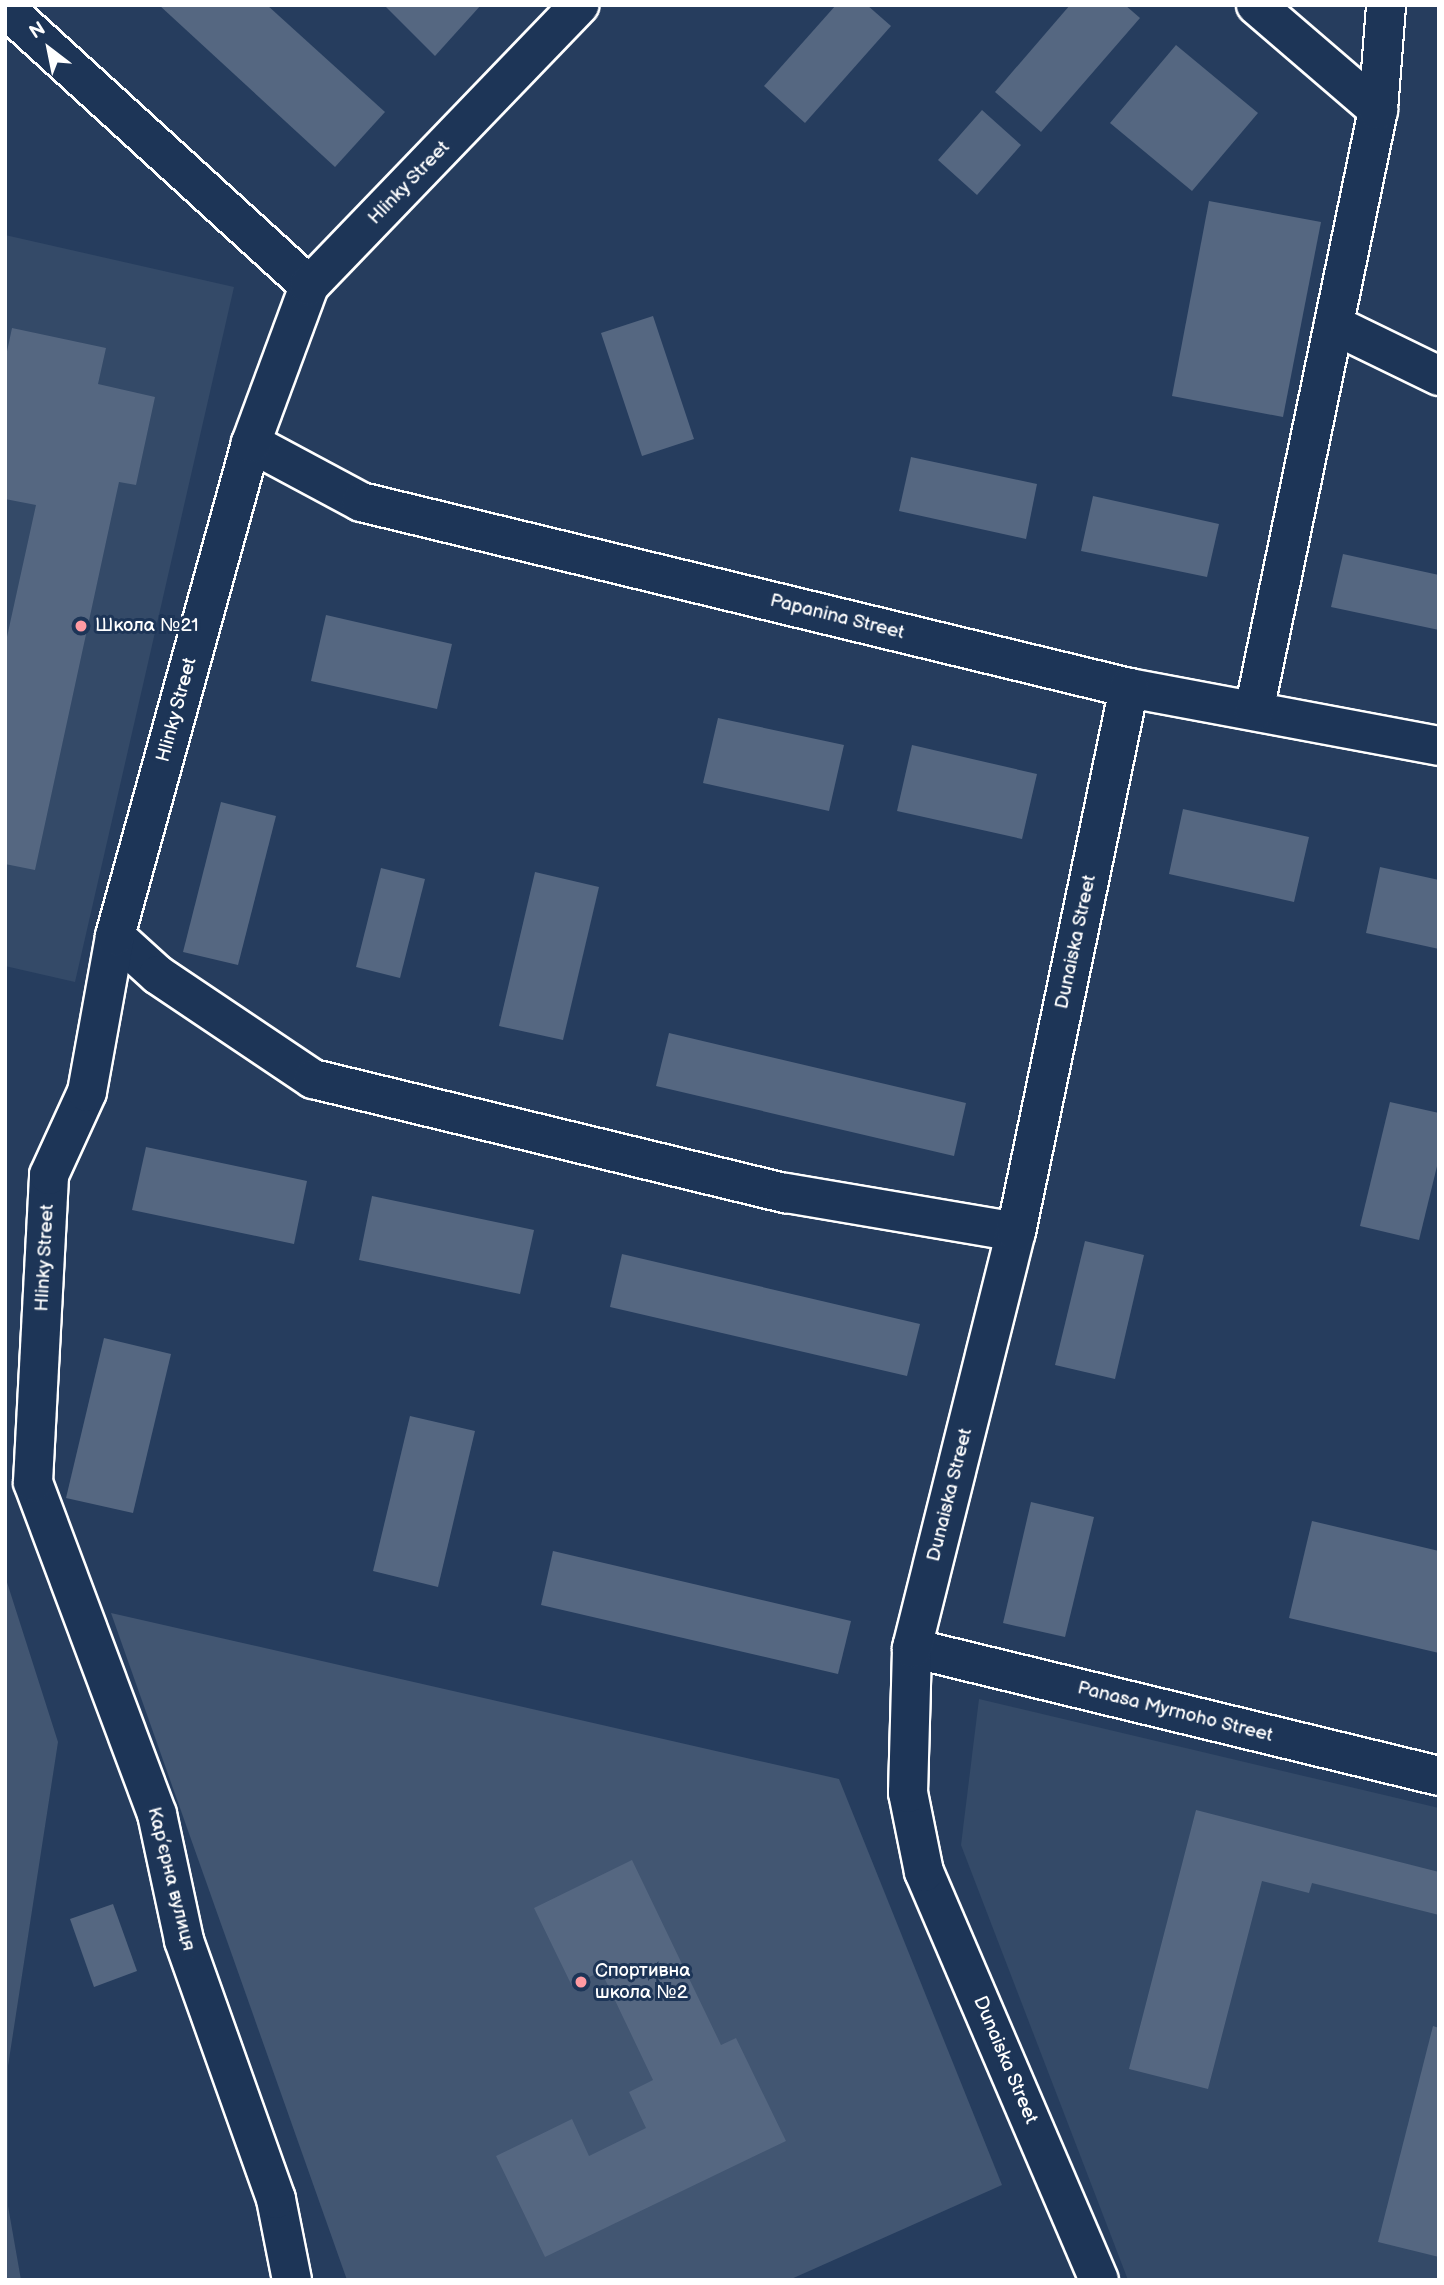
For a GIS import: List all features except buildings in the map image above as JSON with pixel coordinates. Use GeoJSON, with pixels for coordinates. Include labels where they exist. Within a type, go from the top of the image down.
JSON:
{"type":"FeatureCollection","features":[{"type":"Feature","properties":{"kind":"street","name":"Hlinky Street"},"geometry":{"type":"LineString","coordinates":[[33,1482],[49,1175],[87,1092],[115,936],[251,443],[309,286],[579,5]]}},
{"type":"Feature","properties":{"kind":"street"},"geometry":{"type":"LineString","coordinates":[[1256,5],[1378,110]]}},
{"type":"Feature","properties":{"kind":"street"},"geometry":{"type":"LineString","coordinates":[[1254,711],[1378,110],[1386,5]]}},
{"type":"Feature","properties":{"kind":"street"},"geometry":{"type":"LineString","coordinates":[[5,8],[309,286]]}},
{"type":"Feature","properties":{"kind":"street"},"geometry":{"type":"LineString","coordinates":[[1334,325],[1439,376]]}},
{"type":"Feature","properties":{"kind":"street","name":"Papanina Street"},"geometry":{"type":"LineString","coordinates":[[251,443],[361,502],[1129,688],[1439,746]]}},
{"type":"Feature","properties":{"kind":"street","name":"Dunaiska Street"},"geometry":{"type":"LineString","coordinates":[[1099,2280],[924,1872],[908,1793],[912,1648],[1016,1232],[1129,688]]}},
{"type":"Feature","properties":{"kind":"street"},"geometry":{"type":"LineString","coordinates":[[115,936],[158,975],[313,1079],[786,1193],[1016,1232]]}},
{"type":"Feature","properties":{"kind":"street","name":"Кар’єрна вулиця"},"geometry":{"type":"LineString","coordinates":[[33,1482],[157,1814],[184,1940],[276,2199],[292,2280]]}},
{"type":"Feature","properties":{"kind":"street","name":"Panasa Myrnoho Street"},"geometry":{"type":"LineString","coordinates":[[912,1648],[1439,1776]]}},
{"type":"Feature","properties":{"kind":"shaded area","name":"Школа №21"},"geometry":{"type":"Polygon","coordinates":[[[5,235],[234,287],[75,982],[5,966],[5,235]]]}},
{"type":"Feature","properties":{"kind":"shaded area"},"geometry":{"type":"Polygon","coordinates":[[[5,1576],[58,1742],[8,2066],[8,2206],[21,2280],[5,2280],[5,1576]]]}},
{"type":"Feature","properties":{"kind":"shaded area","name":"Спортивна школа №2"},"geometry":{"type":"Polygon","coordinates":[[[111,1613],[839,1779],[1002,2185],[789,2280],[347,2280],[111,1613]]]}},
{"type":"Feature","properties":{"kind":"shaded area"},"geometry":{"type":"Polygon","coordinates":[[[979,1699],[1439,1808],[1439,2280],[1128,2280],[961,1845],[979,1699]]]}},
{"type":"Feature","properties":{"kind":"place","name":"Школа №21"},"geometry":{"type":"Point","coordinates":[81,626]}},
{"type":"Feature","properties":{"kind":"place","name":"Спортивна школа №2"},"geometry":{"type":"Point","coordinates":[581,1982]}}]}
